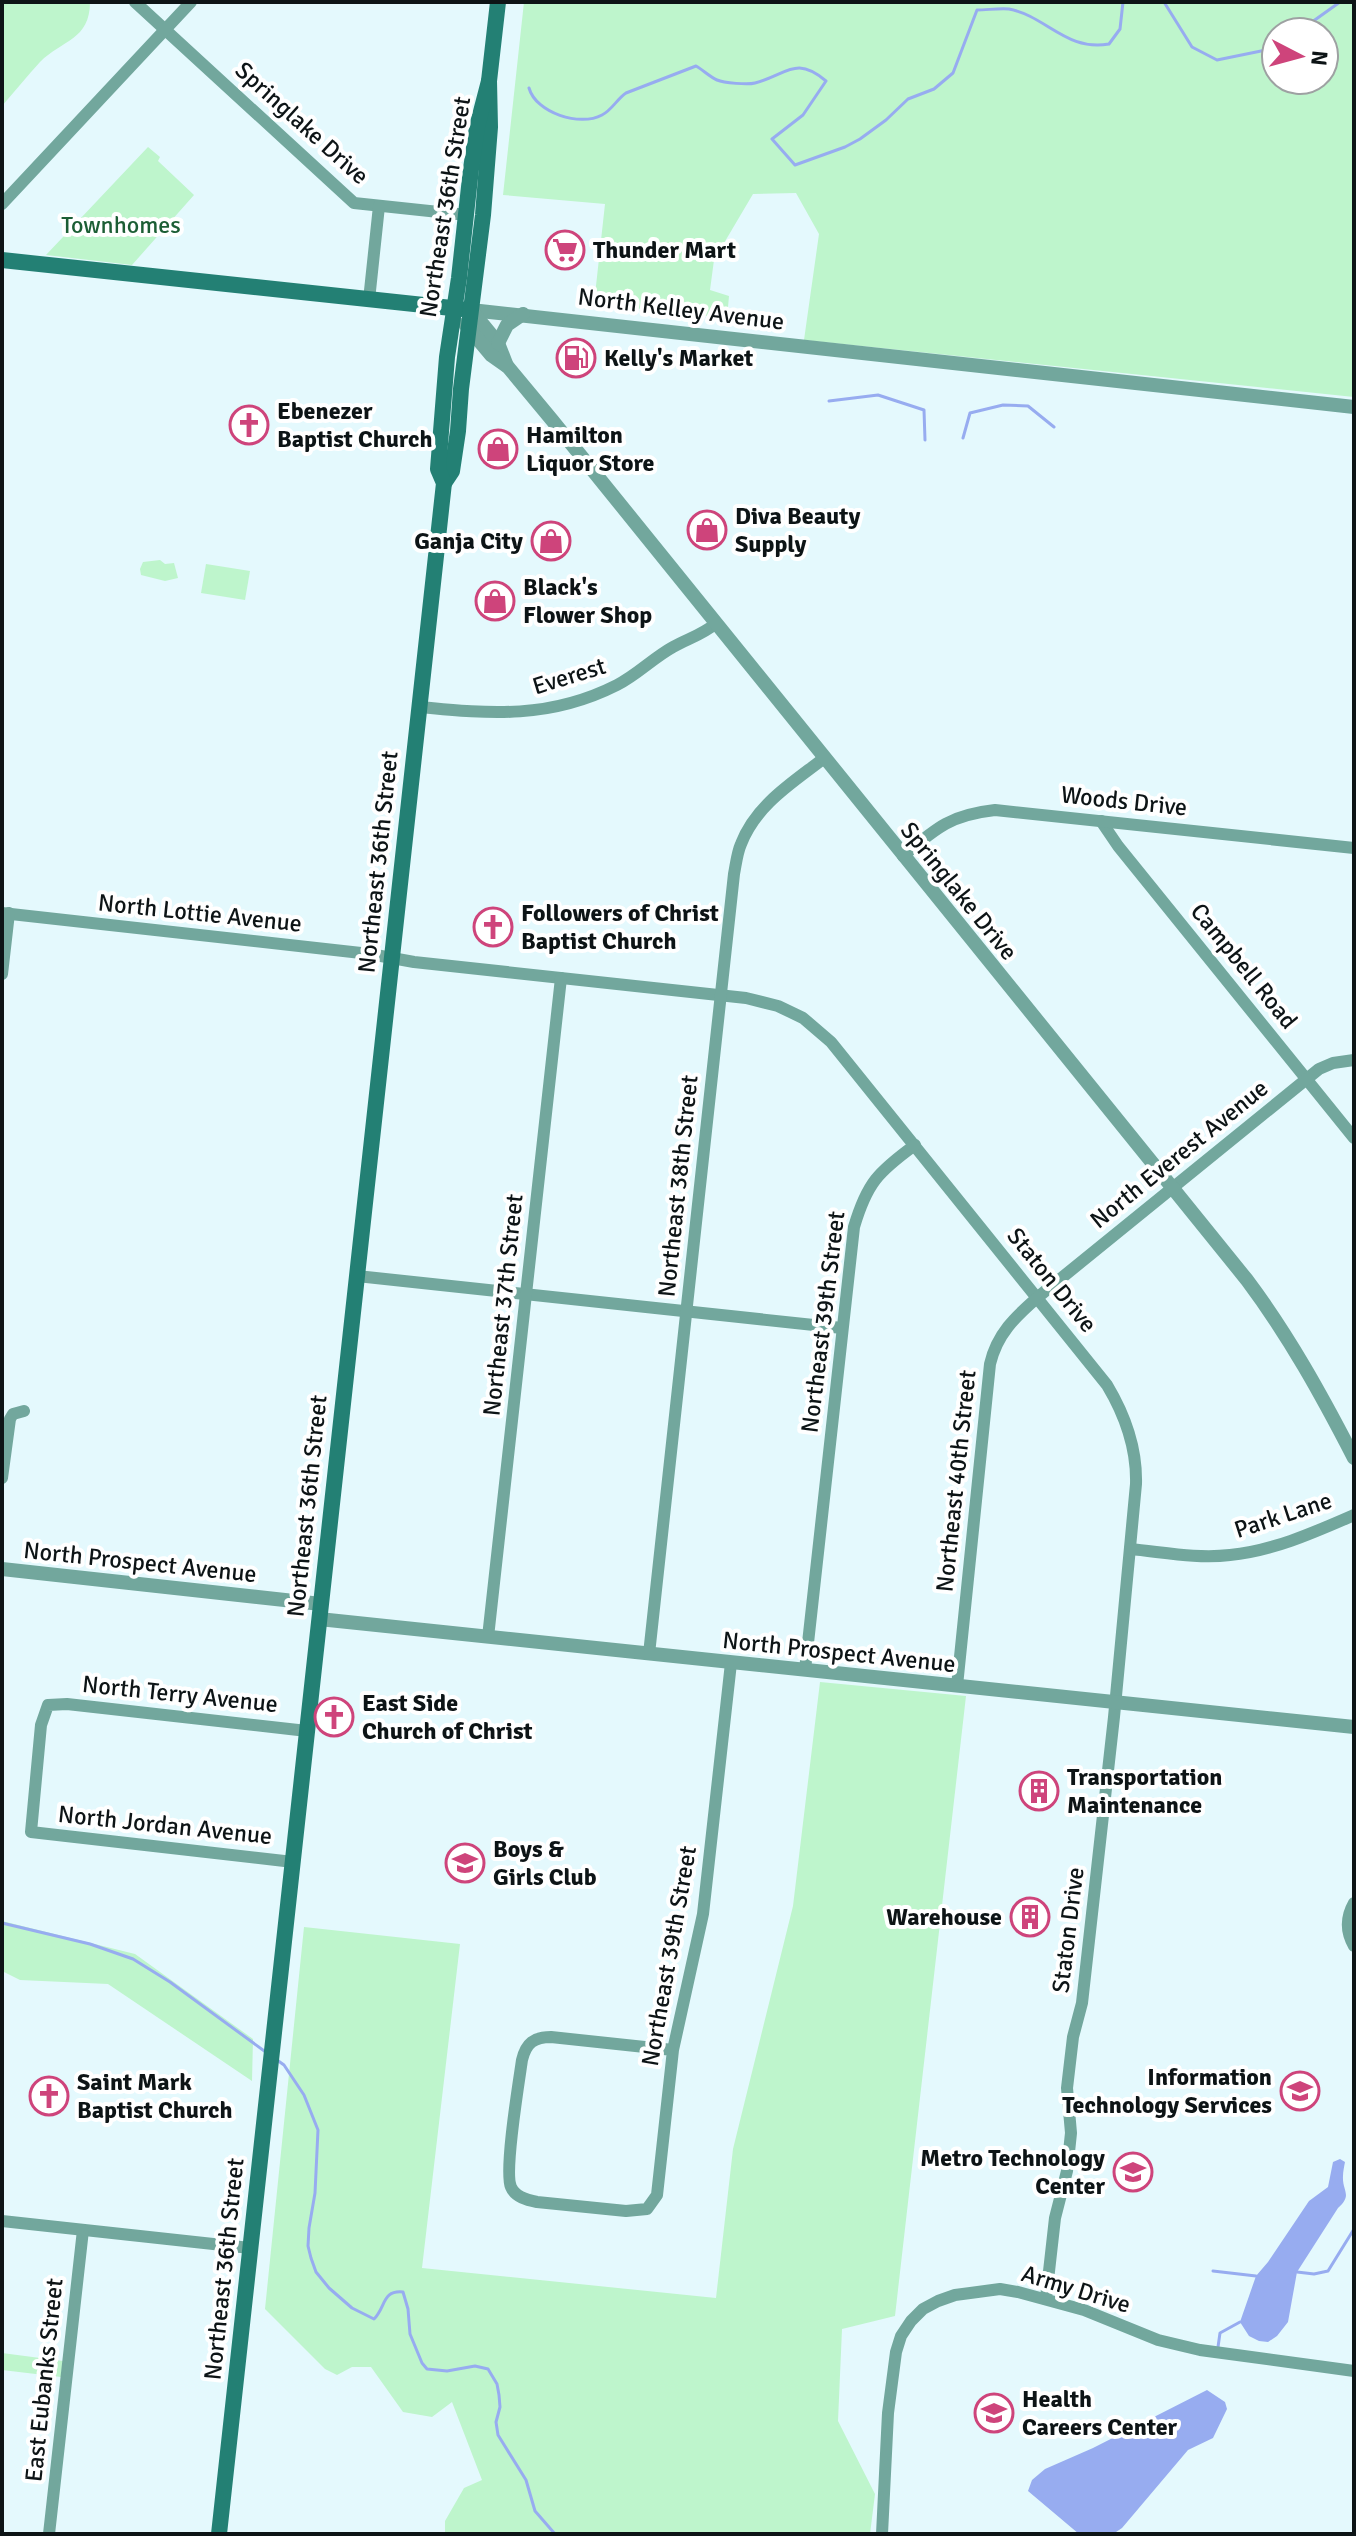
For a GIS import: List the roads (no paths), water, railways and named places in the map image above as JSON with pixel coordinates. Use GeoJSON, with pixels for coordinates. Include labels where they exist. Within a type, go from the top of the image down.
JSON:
{"type":"FeatureCollection","features":[{"type":"Feature","properties":{"kind":"main road","name":"Northeast 36th Street"},"geometry":{"type":"LineString","coordinates":[[219,2534],[444,483],[452,471],[458,431],[471,310],[477,127],[489,81],[498,2]]}},
{"type":"Feature","properties":{"kind":"main road","name":"Northeast 36th Street"},"geometry":{"type":"LineString","coordinates":[[444,483],[438,469],[453,308],[475,215]]}},
{"type":"Feature","properties":{"kind":"main road","name":"North Kelley Avenue"},"geometry":{"type":"LineString","coordinates":[[2,260],[471,310]]}},
{"type":"Feature","properties":{"kind":"street","name":"Springlake Drive"},"geometry":{"type":"LineString","coordinates":[[135,2],[354,203],[475,215]]}},
{"type":"Feature","properties":{"kind":"street"},"geometry":{"type":"LineString","coordinates":[[2,204],[191,2]]}},
{"type":"Feature","properties":{"kind":"street"},"geometry":{"type":"LineString","coordinates":[[369,300],[379,206]]}},
{"type":"Feature","properties":{"kind":"street","name":"Springlake Drive"},"geometry":{"type":"LineString","coordinates":[[453,308],[491,355],[508,367],[1247,1280],[1288,1338],[1354,1458]]}},
{"type":"Feature","properties":{"kind":"street","name":"Springlake Drive"},"geometry":{"type":"LineString","coordinates":[[471,310],[498,343],[508,367]]}},
{"type":"Feature","properties":{"kind":"street","name":"North Kelley Avenue"},"geometry":{"type":"LineString","coordinates":[[471,310],[1354,407]]}},
{"type":"Feature","properties":{"kind":"street"},"geometry":{"type":"LineString","coordinates":[[498,343],[507,325],[523,314]]}},
{"type":"Feature","properties":{"kind":"street","name":"Everest"},"geometry":{"type":"LineString","coordinates":[[420,707],[497,714],[543,710],[586,699],[633,677],[671,648],[703,634],[715,624]]}},
{"type":"Feature","properties":{"kind":"street","name":"Northeast 38th Street"},"geometry":{"type":"LineString","coordinates":[[649,1654],[734,874],[741,845],[754,819],[771,799],[823,759]]}},
{"type":"Feature","properties":{"kind":"street","name":"Woods Drive"},"geometry":{"type":"LineString","coordinates":[[903,856],[947,821],[981,811],[1014,811],[1354,848]]}},
{"type":"Feature","properties":{"kind":"street","name":"Campbell Road"},"geometry":{"type":"LineString","coordinates":[[1101,821],[1354,1138]]}},
{"type":"Feature","properties":{"kind":"street"},"geometry":{"type":"LineString","coordinates":[[2,974],[5,913]]}},
{"type":"Feature","properties":{"kind":"street","name":"North Lottie Avenue"},"geometry":{"type":"LineString","coordinates":[[5,913],[392,958]]}},
{"type":"Feature","properties":{"kind":"street","name":"Staton Drive"},"geometry":{"type":"LineString","coordinates":[[392,958],[721,995],[778,1006],[815,1027],[831,1042],[1038,1297],[1107,1385],[1124,1418],[1137,1470],[1130,1549],[1082,2003],[1073,2037],[1067,2088],[1071,2133],[1067,2171],[1055,2218],[1046,2298]]}},
{"type":"Feature","properties":{"kind":"street","name":"Northeast 37th Street"},"geometry":{"type":"LineString","coordinates":[[488,1637],[561,978]]}},
{"type":"Feature","properties":{"kind":"street","name":"North Everest Avenue"},"geometry":{"type":"LineString","coordinates":[[1038,1297],[1319,1069],[1354,1060]]}},
{"type":"Feature","properties":{"kind":"street","name":"Northeast 39th Street"},"geometry":{"type":"LineString","coordinates":[[805,1670],[854,1227],[861,1203],[874,1180],[915,1145]]}},
{"type":"Feature","properties":{"kind":"street"},"geometry":{"type":"LineString","coordinates":[[357,1276],[842,1328]]}},
{"type":"Feature","properties":{"kind":"street","name":"Northeast 40th Street"},"geometry":{"type":"LineString","coordinates":[[957,1686],[990,1364],[1003,1330],[1038,1297]]}},
{"type":"Feature","properties":{"kind":"street"},"geometry":{"type":"LineString","coordinates":[[2,1478],[10,1419],[13,1414],[24,1411]]}},
{"type":"Feature","properties":{"kind":"street","name":"Park Lane"},"geometry":{"type":"LineString","coordinates":[[1130,1549],[1196,1556],[1230,1555],[1277,1546],[1354,1515]]}},
{"type":"Feature","properties":{"kind":"street","name":"North Prospect Avenue"},"geometry":{"type":"LineString","coordinates":[[2,1569],[488,1637],[1354,1727]]}},
{"type":"Feature","properties":{"kind":"street","name":"Northeast 39th Street"},"geometry":{"type":"LineString","coordinates":[[673,2050],[551,2037],[535,2038],[530,2042],[522,2060],[509,2165],[510,2186],[514,2191],[526,2199],[626,2211],[650,2207],[657,2195],[673,2050],[703,1914],[731,1663]]}},
{"type":"Feature","properties":{"kind":"street","name":"North Terry Avenue"},"geometry":{"type":"LineString","coordinates":[[31,1832],[41,1725],[48,1705],[67,1704],[307,1731]]}},
{"type":"Feature","properties":{"kind":"street","name":"North Jordan Avenue"},"geometry":{"type":"LineString","coordinates":[[31,1832],[293,1862]]}},
{"type":"Feature","properties":{"kind":"street"},"geometry":{"type":"LineString","coordinates":[[1354,1903],[1348,1916],[1348,1930],[1354,1946]]}},
{"type":"Feature","properties":{"kind":"street"},"geometry":{"type":"LineString","coordinates":[[2,2221],[250,2248]]}},
{"type":"Feature","properties":{"kind":"street","name":"East Eubanks Street"},"geometry":{"type":"LineString","coordinates":[[49,2534],[83,2230]]}},
{"type":"Feature","properties":{"kind":"street","name":"Army Drive"},"geometry":{"type":"LineString","coordinates":[[882,2534],[892,2375],[901,2336],[923,2309],[955,2295],[1000,2289],[1046,2298],[1158,2340],[1196,2350],[1354,2371]]}},
{"type":"Feature","properties":{"kind":"water"},"geometry":{"type":"Polygon","coordinates":[[[1340,2159],[1345,2162],[1345,2200],[1297,2272],[1288,2322],[1268,2342],[1259,2341],[1249,2336],[1240,2322],[1256,2276],[1309,2201],[1328,2187],[1333,2162],[1340,2159]]]}},
{"type":"Feature","properties":{"kind":"water"},"geometry":{"type":"Polygon","coordinates":[[[1207,2390],[1225,2402],[1227,2409],[1213,2438],[1188,2450],[1122,2528],[1113,2534],[1079,2534],[1028,2491],[1032,2480],[1045,2469],[1207,2390]]]}},
{"type":"Feature","properties":{"kind":"waterway"},"geometry":{"type":"LineString","coordinates":[[529,88],[533,97],[549,111],[582,119],[602,115],[626,93],[696,66],[717,80],[742,84],[766,80],[791,69],[806,69],[826,81],[803,115],[772,139],[795,165],[860,139],[908,99],[934,89],[953,73],[977,10],[1009,9],[1069,38],[1094,45],[1109,44],[1120,29],[1123,2]]}},
{"type":"Feature","properties":{"kind":"waterway"},"geometry":{"type":"LineString","coordinates":[[1164,2],[1192,47],[1217,60],[1260,51]]}},
{"type":"Feature","properties":{"kind":"waterway"},"geometry":{"type":"LineString","coordinates":[[1320,16],[1340,2]]}},
{"type":"Feature","properties":{"kind":"waterway"},"geometry":{"type":"LineString","coordinates":[[829,401],[878,395],[924,410],[925,440]]}},
{"type":"Feature","properties":{"kind":"waterway"},"geometry":{"type":"LineString","coordinates":[[963,438],[970,413],[1003,405],[1028,406],[1054,427]]}},
{"type":"Feature","properties":{"kind":"waterway"},"geometry":{"type":"LineString","coordinates":[[2,1923],[90,1944],[133,1959],[170,1982],[267,2053]]}},
{"type":"Feature","properties":{"kind":"waterway"},"geometry":{"type":"LineString","coordinates":[[277,2060],[284,2065],[304,2095],[318,2130],[315,2193],[308,2246],[316,2272],[352,2308],[374,2319],[388,2296],[403,2292],[410,2334],[427,2369],[447,2371],[475,2366],[488,2369],[497,2384],[499,2395],[498,2435],[526,2480],[535,2511],[555,2534]]}},
{"type":"Feature","properties":{"kind":"waterway"},"geometry":{"type":"LineString","coordinates":[[1297,2272],[1314,2274],[1328,2271],[1354,2229]]}},
{"type":"Feature","properties":{"kind":"waterway"},"geometry":{"type":"LineString","coordinates":[[1213,2271],[1256,2276]]}},
{"type":"Feature","properties":{"kind":"waterway"},"geometry":{"type":"LineString","coordinates":[[1218,2347],[1220,2333],[1240,2322]]}},
{"type":"Feature","properties":{"kind":"place","name":"Thunder Mart"},"geometry":{"type":"Point","coordinates":[565,250]}},
{"type":"Feature","properties":{"kind":"place","name":"Kelly's Market"},"geometry":{"type":"Point","coordinates":[576,358]}},
{"type":"Feature","properties":{"kind":"place","name":"Ebenezer Baptist Church"},"geometry":{"type":"Point","coordinates":[249,425]}},
{"type":"Feature","properties":{"kind":"place","name":"Hamilton Liquor Store"},"geometry":{"type":"Point","coordinates":[498,449]}},
{"type":"Feature","properties":{"kind":"place","name":"Diva Beauty Supply"},"geometry":{"type":"Point","coordinates":[707,530]}},
{"type":"Feature","properties":{"kind":"place","name":"Ganja City"},"geometry":{"type":"Point","coordinates":[551,541]}},
{"type":"Feature","properties":{"kind":"place","name":"Black's Flower Shop"},"geometry":{"type":"Point","coordinates":[495,601]}},
{"type":"Feature","properties":{"kind":"place","name":"Followers of Christ Baptist Church"},"geometry":{"type":"Point","coordinates":[493,927]}},
{"type":"Feature","properties":{"kind":"place","name":"East Side Church of Christ"},"geometry":{"type":"Point","coordinates":[334,1717]}},
{"type":"Feature","properties":{"kind":"place","name":"Transportation Maintenance"},"geometry":{"type":"Point","coordinates":[1039,1791]}},
{"type":"Feature","properties":{"kind":"place","name":"Boys & Girls Club"},"geometry":{"type":"Point","coordinates":[465,1863]}},
{"type":"Feature","properties":{"kind":"place","name":"Warehouse"},"geometry":{"type":"Point","coordinates":[1030,1917]}},
{"type":"Feature","properties":{"kind":"place","name":"Information Technology Services"},"geometry":{"type":"Point","coordinates":[1300,2091]}},
{"type":"Feature","properties":{"kind":"place","name":"Saint Mark Baptist Church"},"geometry":{"type":"Point","coordinates":[49,2096]}},
{"type":"Feature","properties":{"kind":"place","name":"Metro Technology Center"},"geometry":{"type":"Point","coordinates":[1133,2172]}},
{"type":"Feature","properties":{"kind":"place","name":"Health Careers Center"},"geometry":{"type":"Point","coordinates":[994,2413]}},
{"type":"Feature","properties":{"kind":"park label","name":"Townhomes"},"geometry":{"type":"Point","coordinates":[121,225]}}]}
